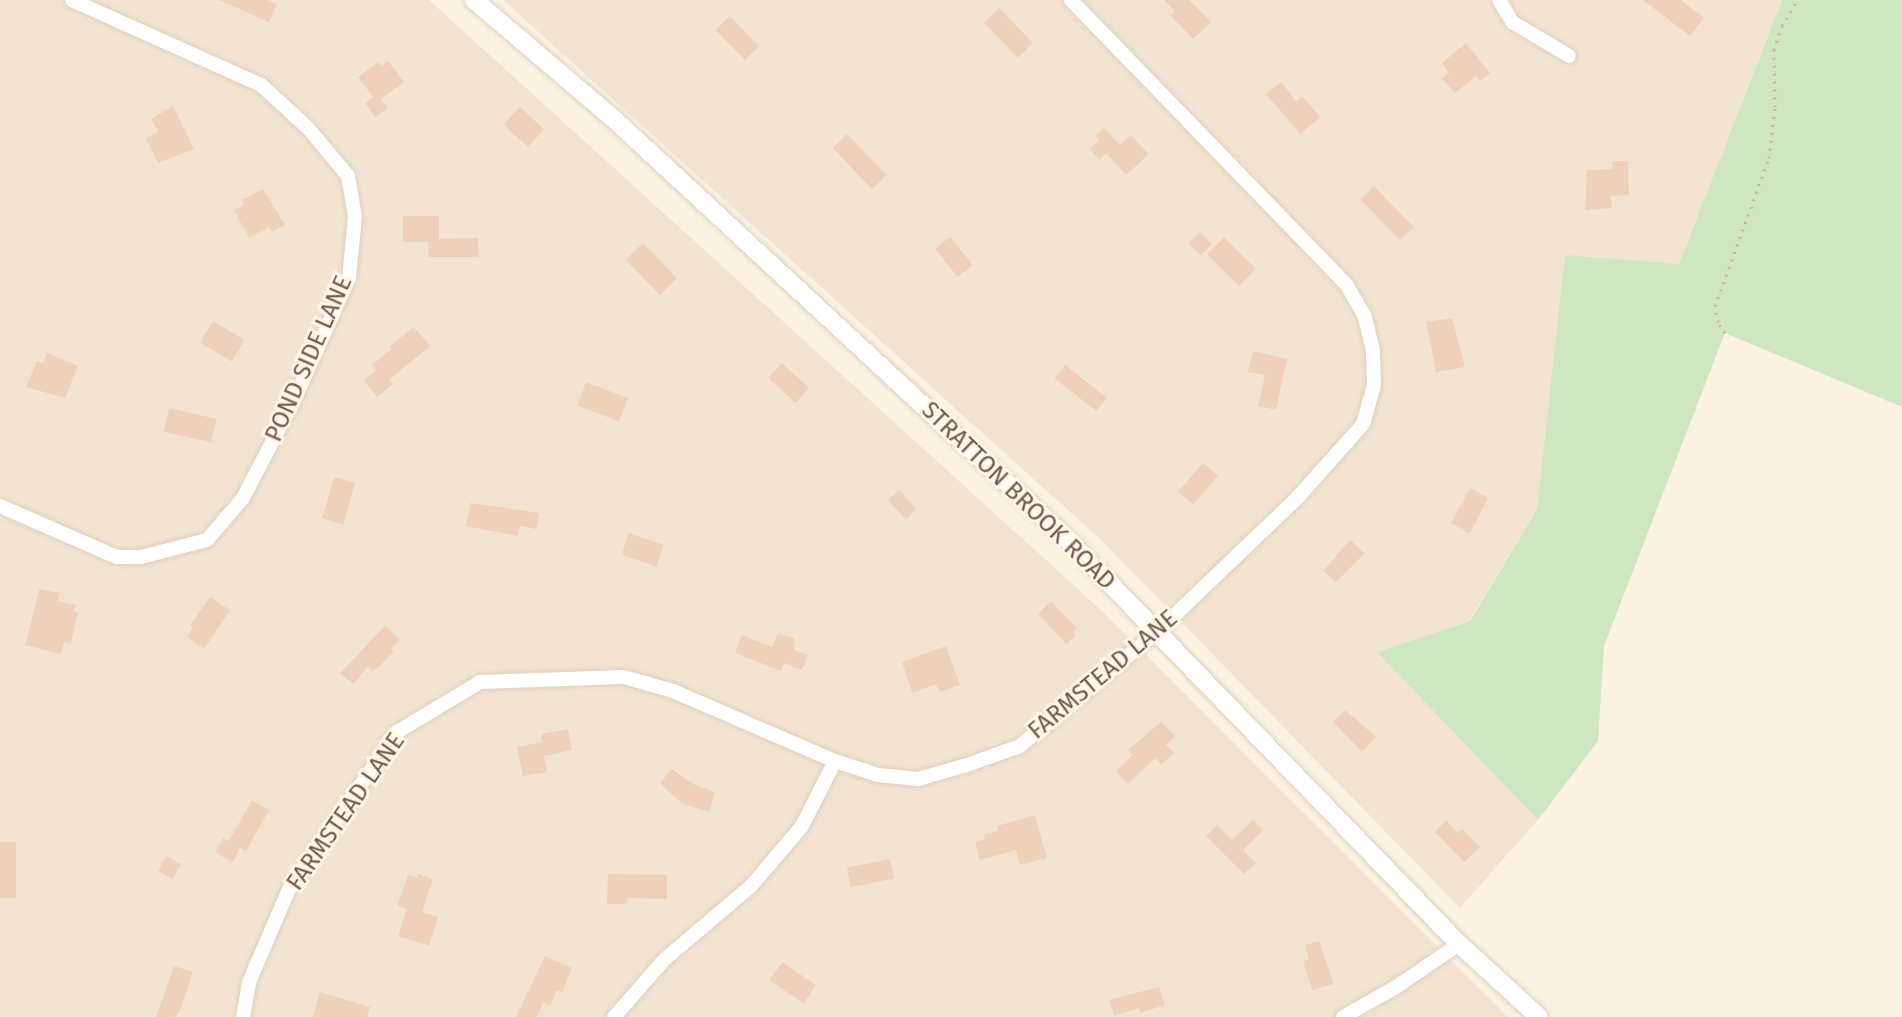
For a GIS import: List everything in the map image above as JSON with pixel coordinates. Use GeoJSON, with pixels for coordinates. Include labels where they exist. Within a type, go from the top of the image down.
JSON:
{"type":"FeatureCollection","features":[{"type":"Feature","properties":{"kind":"street","name":"POND SIDE LANE"},"geometry":{"type":"LineString","coordinates":[[0,506],[117,557],[141,557],[207,540],[243,498],[296,396],[349,278],[355,217],[348,176],[308,128],[261,85],[72,0]]}},
{"type":"Feature","properties":{"kind":"street","name":"STRATTON BROOK ROAD"},"geometry":{"type":"LineString","coordinates":[[474,0],[714,211],[1063,535],[1459,944],[1539,1017]]}},
{"type":"Feature","properties":{"kind":"street","name":"FARMSTEAD LANE"},"geometry":{"type":"LineString","coordinates":[[243,1017],[249,982],[289,889],[397,732],[480,682],[624,677],[673,691],[835,761],[878,775],[918,779],[1020,746],[1158,631],[1298,497],[1363,424],[1374,385],[1373,350],[1364,315],[1347,285],[1071,0]]}},
{"type":"Feature","properties":{"kind":"street"},"geometry":{"type":"LineString","coordinates":[[1499,0],[1512,22],[1569,56]]}},
{"type":"Feature","properties":{"kind":"street"},"geometry":{"type":"LineString","coordinates":[[614,1017],[665,959],[751,886],[802,826],[835,761]]}},
{"type":"Feature","properties":{"kind":"street"},"geometry":{"type":"LineString","coordinates":[[1343,1017],[1396,987],[1459,944]]}},
{"type":"Feature","properties":{"kind":"path"},"geometry":{"type":"LineString","coordinates":[[1725,333],[1715,306],[1769,158],[1775,107],[1774,50],[1782,26],[1797,0]]}},
{"type":"Feature","properties":{"kind":"shaded area"},"geometry":{"type":"Polygon","coordinates":[[[0,0],[429,0],[1101,610],[1508,1017],[0,1017],[0,0]]]}},
{"type":"Feature","properties":{"kind":"shaded area"},"geometry":{"type":"Polygon","coordinates":[[[503,0],[1782,0],[1679,264],[1565,256],[1537,509],[1469,621],[1378,652],[1538,820],[1460,908],[1100,539],[503,0]]]}},
{"type":"Feature","properties":{"kind":"green space"},"geometry":{"type":"Polygon","coordinates":[[[1782,0],[1902,0],[1902,407],[1725,333],[1604,646],[1598,741],[1538,820],[1377,652],[1470,621],[1537,509],[1565,255],[1679,264],[1782,0]]]}},
{"type":"Feature","properties":{"kind":"building"},"geometry":{"type":"Polygon","coordinates":[[[219,0],[268,0],[277,4],[269,22],[219,0]]]}},
{"type":"Feature","properties":{"kind":"building"},"geometry":{"type":"Polygon","coordinates":[[[1164,0],[1189,0],[1211,22],[1193,39],[1170,15],[1175,11],[1164,0]]]}},
{"type":"Feature","properties":{"kind":"building"},"geometry":{"type":"Polygon","coordinates":[[[1643,0],[1681,0],[1704,18],[1690,36],[1643,0]]]}},
{"type":"Feature","properties":{"kind":"building"},"geometry":{"type":"Polygon","coordinates":[[[999,8],[1033,43],[1018,58],[984,23],[999,8]]]}},
{"type":"Feature","properties":{"kind":"building"},"geometry":{"type":"Polygon","coordinates":[[[730,16],[759,46],[745,60],[716,30],[730,16]]]}},
{"type":"Feature","properties":{"kind":"building"},"geometry":{"type":"Polygon","coordinates":[[[1466,43],[1490,73],[1480,81],[1476,76],[1455,93],[1442,78],[1449,73],[1442,63],[1466,43]]]}},
{"type":"Feature","properties":{"kind":"building"},"geometry":{"type":"Polygon","coordinates":[[[388,61],[404,82],[381,99],[388,108],[375,117],[365,103],[373,97],[358,77],[378,62],[381,66],[388,61]]]}},
{"type":"Feature","properties":{"kind":"building"},"geometry":{"type":"Polygon","coordinates":[[[1281,82],[1296,101],[1302,96],[1320,117],[1300,134],[1266,94],[1281,82]]]}},
{"type":"Feature","properties":{"kind":"building"},"geometry":{"type":"Polygon","coordinates":[[[173,106],[194,149],[158,163],[146,138],[158,132],[151,119],[173,106]]]}},
{"type":"Feature","properties":{"kind":"building"},"geometry":{"type":"Polygon","coordinates":[[[520,107],[544,130],[528,147],[504,125],[520,107]]]}},
{"type":"Feature","properties":{"kind":"building"},"geometry":{"type":"Polygon","coordinates":[[[1104,128],[1120,145],[1131,135],[1149,154],[1126,175],[1106,153],[1099,160],[1090,149],[1099,140],[1095,136],[1104,128]]]}},
{"type":"Feature","properties":{"kind":"building"},"geometry":{"type":"Polygon","coordinates":[[[847,134],[887,175],[872,189],[833,148],[847,134]]]}},
{"type":"Feature","properties":{"kind":"building"},"geometry":{"type":"Polygon","coordinates":[[[1612,161],[1628,161],[1629,195],[1611,196],[1612,208],[1585,210],[1587,170],[1613,169],[1612,161]]]}},
{"type":"Feature","properties":{"kind":"building"},"geometry":{"type":"Polygon","coordinates":[[[1374,186],[1414,227],[1400,240],[1360,199],[1374,186]]]}},
{"type":"Feature","properties":{"kind":"building"},"geometry":{"type":"Polygon","coordinates":[[[263,189],[285,225],[272,232],[269,227],[249,238],[234,210],[245,204],[242,200],[263,189]]]}},
{"type":"Feature","properties":{"kind":"building"},"geometry":{"type":"Polygon","coordinates":[[[403,216],[439,216],[439,239],[478,238],[479,257],[429,257],[428,242],[403,242],[403,216]]]}},
{"type":"Feature","properties":{"kind":"building"},"geometry":{"type":"Polygon","coordinates":[[[1200,232],[1212,244],[1201,255],[1189,243],[1200,232]]]}},
{"type":"Feature","properties":{"kind":"building"},"geometry":{"type":"Polygon","coordinates":[[[950,237],[973,265],[958,277],[935,249],[950,237]]]}},
{"type":"Feature","properties":{"kind":"building"},"geometry":{"type":"Polygon","coordinates":[[[1224,237],[1256,269],[1239,286],[1207,254],[1224,237]]]}},
{"type":"Feature","properties":{"kind":"building"},"geometry":{"type":"Polygon","coordinates":[[[643,243],[677,278],[660,295],[626,260],[643,243]]]}},
{"type":"Feature","properties":{"kind":"building"},"geometry":{"type":"Polygon","coordinates":[[[1452,318],[1465,367],[1436,372],[1426,322],[1452,318]]]}},
{"type":"Feature","properties":{"kind":"building"},"geometry":{"type":"Polygon","coordinates":[[[213,321],[245,340],[232,361],[200,342],[213,321]]]}},
{"type":"Feature","properties":{"kind":"building"},"geometry":{"type":"Polygon","coordinates":[[[414,327],[430,346],[389,380],[393,384],[377,397],[364,381],[376,370],[372,365],[414,327]]]}},
{"type":"Feature","properties":{"kind":"building"},"geometry":{"type":"Polygon","coordinates":[[[1253,351],[1287,359],[1276,410],[1258,406],[1265,375],[1248,372],[1253,351]]]}},
{"type":"Feature","properties":{"kind":"building"},"geometry":{"type":"Polygon","coordinates":[[[47,353],[78,366],[65,398],[26,387],[37,361],[43,363],[47,353]]]}},
{"type":"Feature","properties":{"kind":"building"},"geometry":{"type":"Polygon","coordinates":[[[782,363],[809,388],[795,403],[768,378],[782,363]]]}},
{"type":"Feature","properties":{"kind":"building"},"geometry":{"type":"Polygon","coordinates":[[[1065,365],[1107,398],[1096,411],[1055,378],[1065,365]]]}},
{"type":"Feature","properties":{"kind":"building"},"geometry":{"type":"Polygon","coordinates":[[[586,382],[628,398],[619,421],[577,405],[586,382]]]}},
{"type":"Feature","properties":{"kind":"building"},"geometry":{"type":"Polygon","coordinates":[[[169,408],[217,419],[211,442],[164,431],[169,408]]]}},
{"type":"Feature","properties":{"kind":"building"},"geometry":{"type":"Polygon","coordinates":[[[1203,463],[1218,476],[1193,505],[1178,492],[1203,463]]]}},
{"type":"Feature","properties":{"kind":"building"},"geometry":{"type":"Polygon","coordinates":[[[334,477],[355,483],[343,524],[322,518],[334,477]]]}},
{"type":"Feature","properties":{"kind":"building"},"geometry":{"type":"Polygon","coordinates":[[[1470,488],[1489,498],[1470,533],[1451,523],[1470,488]]]}},
{"type":"Feature","properties":{"kind":"building"},"geometry":{"type":"Polygon","coordinates":[[[899,490],[917,509],[906,519],[888,500],[899,490]]]}},
{"type":"Feature","properties":{"kind":"building"},"geometry":{"type":"Polygon","coordinates":[[[470,503],[539,513],[536,529],[520,526],[518,536],[466,526],[470,503]]]}},
{"type":"Feature","properties":{"kind":"building"},"geometry":{"type":"Polygon","coordinates":[[[629,533],[664,545],[656,567],[622,555],[629,533]]]}},
{"type":"Feature","properties":{"kind":"building"},"geometry":{"type":"Polygon","coordinates":[[[1350,540],[1365,553],[1336,582],[1323,571],[1350,540]]]}},
{"type":"Feature","properties":{"kind":"building"},"geometry":{"type":"Polygon","coordinates":[[[39,589],[60,593],[58,601],[76,605],[74,611],[78,612],[71,644],[64,642],[61,654],[25,645],[39,589]]]}},
{"type":"Feature","properties":{"kind":"building"},"geometry":{"type":"Polygon","coordinates":[[[210,597],[230,610],[204,649],[187,637],[193,628],[190,625],[210,597]]]}},
{"type":"Feature","properties":{"kind":"building"},"geometry":{"type":"Polygon","coordinates":[[[1051,601],[1077,628],[1073,632],[1076,635],[1066,644],[1038,614],[1051,601]]]}},
{"type":"Feature","properties":{"kind":"building"},"geometry":{"type":"Polygon","coordinates":[[[385,626],[400,639],[391,649],[394,651],[379,667],[372,671],[368,667],[353,684],[340,673],[385,626]]]}},
{"type":"Feature","properties":{"kind":"building"},"geometry":{"type":"Polygon","coordinates":[[[778,633],[795,639],[794,650],[808,655],[802,670],[784,663],[781,671],[735,653],[742,635],[772,647],[778,633]]]}},
{"type":"Feature","properties":{"kind":"building"},"geometry":{"type":"Polygon","coordinates":[[[946,646],[960,685],[940,692],[937,684],[912,693],[902,662],[946,646]]]}},
{"type":"Feature","properties":{"kind":"building"},"geometry":{"type":"Polygon","coordinates":[[[1345,710],[1376,737],[1362,752],[1333,722],[1345,710]]]}},
{"type":"Feature","properties":{"kind":"building"},"geometry":{"type":"Polygon","coordinates":[[[1161,722],[1175,736],[1166,745],[1174,753],[1161,765],[1155,758],[1128,784],[1116,771],[1133,755],[1128,750],[1161,722]]]}},
{"type":"Feature","properties":{"kind":"building"},"geometry":{"type":"Polygon","coordinates":[[[568,729],[572,750],[544,756],[547,772],[523,776],[517,747],[542,742],[541,734],[568,729]]]}},
{"type":"Feature","properties":{"kind":"building"},"geometry":{"type":"Polygon","coordinates":[[[671,769],[693,784],[715,792],[709,812],[683,804],[660,784],[671,769]]]}},
{"type":"Feature","properties":{"kind":"building"},"geometry":{"type":"Polygon","coordinates":[[[252,800],[269,810],[246,851],[240,848],[233,862],[215,853],[223,838],[229,841],[252,800]]]}},
{"type":"Feature","properties":{"kind":"building"},"geometry":{"type":"Polygon","coordinates":[[[1035,815],[1047,858],[1020,865],[1016,850],[980,860],[975,842],[985,839],[984,834],[998,831],[997,826],[1035,815]]]}},
{"type":"Feature","properties":{"kind":"building"},"geometry":{"type":"Polygon","coordinates":[[[1253,820],[1263,830],[1243,850],[1256,863],[1244,874],[1206,836],[1217,825],[1232,840],[1253,820]]]}},
{"type":"Feature","properties":{"kind":"building"},"geometry":{"type":"Polygon","coordinates":[[[1446,820],[1458,833],[1462,829],[1480,847],[1464,862],[1435,832],[1446,820]]]}},
{"type":"Feature","properties":{"kind":"building"},"geometry":{"type":"Polygon","coordinates":[[[0,842],[16,842],[16,898],[0,898],[0,842]]]}},
{"type":"Feature","properties":{"kind":"building"},"geometry":{"type":"Polygon","coordinates":[[[166,856],[181,864],[173,879],[158,871],[166,856]]]}},
{"type":"Feature","properties":{"kind":"building"},"geometry":{"type":"Polygon","coordinates":[[[890,859],[894,879],[851,887],[847,867],[890,859]]]}},
{"type":"Feature","properties":{"kind":"building"},"geometry":{"type":"Polygon","coordinates":[[[418,874],[433,879],[422,912],[438,917],[429,946],[398,936],[407,909],[397,906],[408,875],[417,878],[418,874]]]}},
{"type":"Feature","properties":{"kind":"building"},"geometry":{"type":"Polygon","coordinates":[[[608,874],[667,875],[667,899],[627,898],[627,904],[607,904],[608,874]]]}},
{"type":"Feature","properties":{"kind":"building"},"geometry":{"type":"Polygon","coordinates":[[[1319,941],[1334,984],[1312,990],[1303,961],[1309,959],[1305,945],[1319,941]]]}},
{"type":"Feature","properties":{"kind":"building"},"geometry":{"type":"Polygon","coordinates":[[[545,956],[572,968],[562,992],[557,990],[550,1006],[543,1002],[537,1017],[516,1017],[545,956]]]}},
{"type":"Feature","properties":{"kind":"building"},"geometry":{"type":"Polygon","coordinates":[[[782,962],[816,985],[804,1003],[770,980],[782,962]]]}},
{"type":"Feature","properties":{"kind":"building"},"geometry":{"type":"Polygon","coordinates":[[[174,966],[193,972],[179,1013],[174,1017],[156,1017],[174,966]]]}},
{"type":"Feature","properties":{"kind":"building"},"geometry":{"type":"Polygon","coordinates":[[[1159,987],[1165,1005],[1140,1013],[1139,1008],[1114,1016],[1109,1000],[1159,987]]]}},
{"type":"Feature","properties":{"kind":"building"},"geometry":{"type":"Polygon","coordinates":[[[320,992],[370,1007],[367,1017],[313,1017],[320,992]]]}}]}
